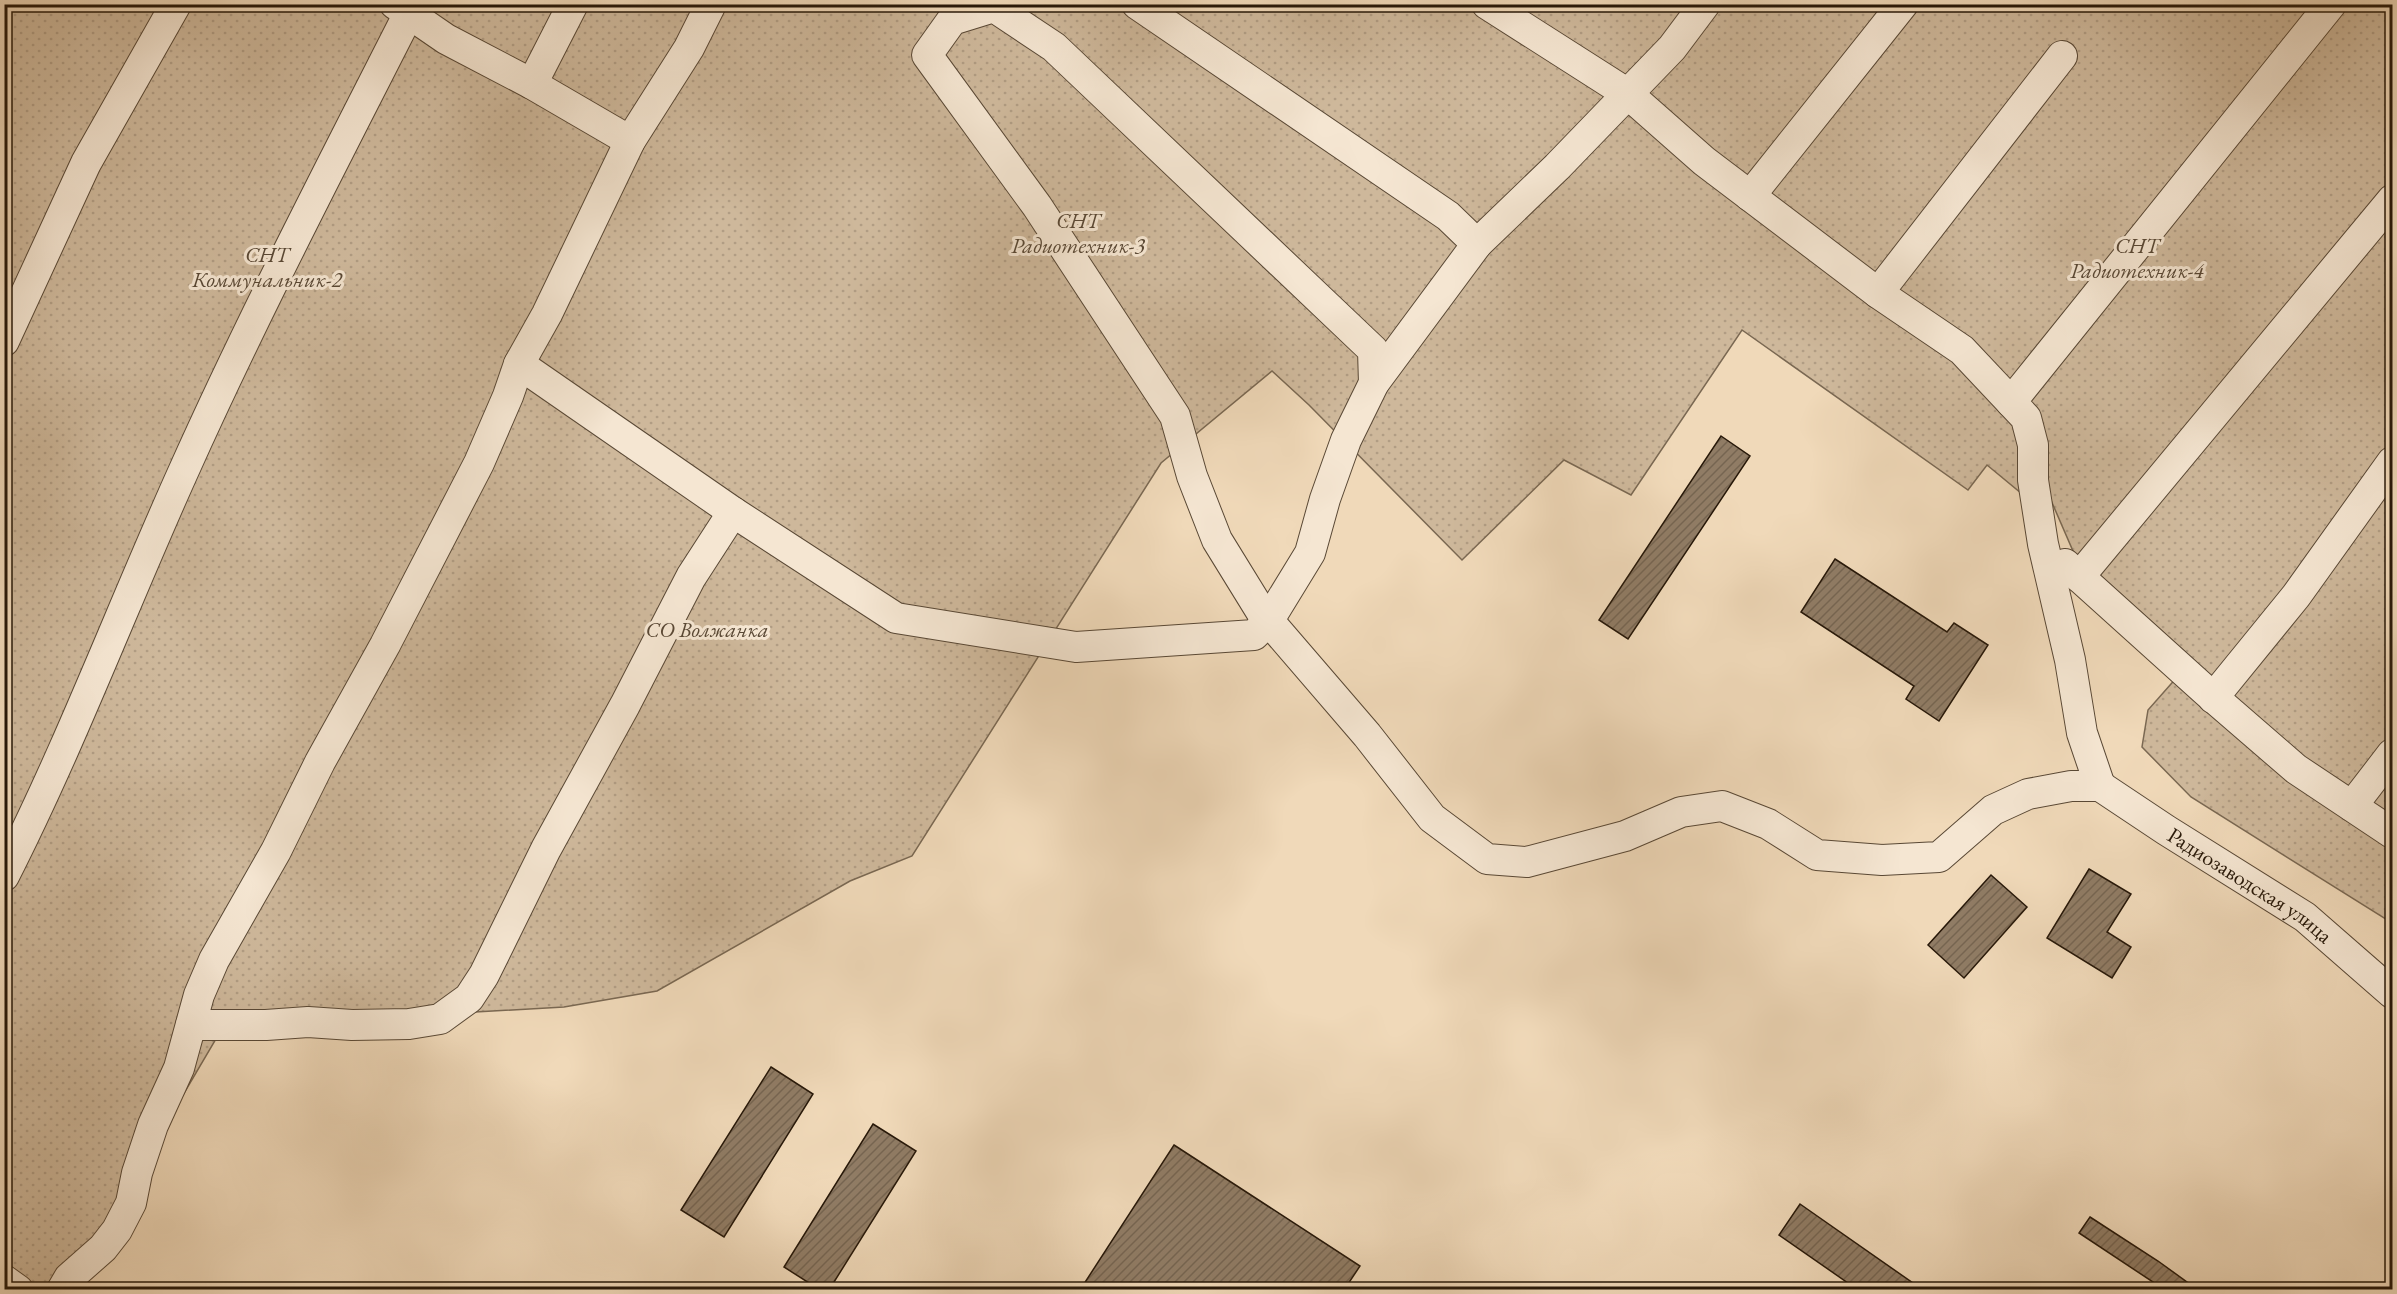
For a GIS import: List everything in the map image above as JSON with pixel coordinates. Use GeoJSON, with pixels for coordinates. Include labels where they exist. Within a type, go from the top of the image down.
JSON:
{"type":"FeatureCollection","features":[{"type":"Feature","properties":{"kind":"street"},"geometry":{"type":"LineString","coordinates":[[4,341],[87,163],[176,4]]}},
{"type":"Feature","properties":{"kind":"street"},"geometry":{"type":"LineString","coordinates":[[532,84],[573,4]]}},
{"type":"Feature","properties":{"kind":"street"},"geometry":{"type":"LineString","coordinates":[[62,1290],[69,1278],[103,1248],[117,1230],[131,1203],[137,1173],[150,1135],[179,1068],[199,995],[214,960],[276,851],[320,762],[386,645],[478,463],[508,396],[519,364],[547,314],[630,141],[689,48],[711,4]]}},
{"type":"Feature","properties":{"kind":"street"},"geometry":{"type":"LineString","coordinates":[[1137,4],[1448,216],[1477,244]]}},
{"type":"Feature","properties":{"kind":"street"},"geometry":{"type":"LineString","coordinates":[[1374,383],[1373,350],[1054,47],[994,7],[952,20],[927,55],[1037,206],[1175,416],[1192,476],[1217,540],[1269,621],[1366,735],[1432,818],[1487,859],[1527,862],[1625,836],[1680,812],[1722,806],[1768,824],[1817,855],[1882,860],[1939,856],[1993,810],[2028,794],[2071,786],[2100,786],[2082,733],[2070,660],[2043,544],[2033,480],[2033,444],[2026,418],[1962,350],[1878,293],[1704,161],[1628,94],[1487,4]]}},
{"type":"Feature","properties":{"kind":"street"},"geometry":{"type":"LineString","coordinates":[[519,364],[733,512],[896,618],[1076,647],[1254,635],[1269,621],[1310,553],[1325,498],[1346,440],[1374,383],[1477,244],[1672,48],[1705,4]]}},
{"type":"Feature","properties":{"kind":"street"},"geometry":{"type":"LineString","coordinates":[[1750,196],[1903,4]]}},
{"type":"Feature","properties":{"kind":"street"},"geometry":{"type":"LineString","coordinates":[[2011,402],[2331,4]]}},
{"type":"Feature","properties":{"kind":"street"},"geometry":{"type":"LineString","coordinates":[[4,876],[61,758],[184,469],[401,10],[446,39],[532,84],[630,141]]}},
{"type":"Feature","properties":{"kind":"street"},"geometry":{"type":"LineString","coordinates":[[1878,293],[2062,56]]}},
{"type":"Feature","properties":{"kind":"street"},"geometry":{"type":"LineString","coordinates":[[2079,577],[2392,200]]}},
{"type":"Feature","properties":{"kind":"street"},"geometry":{"type":"LineString","coordinates":[[2213,698],[2296,596],[2392,462]]}},
{"type":"Feature","properties":{"kind":"street"},"geometry":{"type":"LineString","coordinates":[[191,1025],[266,1025],[308,1022],[352,1025],[409,1024],[440,1019],[469,998],[484,975],[546,849],[625,705],[691,577],[733,512]]}},
{"type":"Feature","properties":{"kind":"street"},"geometry":{"type":"LineString","coordinates":[[2043,544],[2213,698],[2296,769],[2392,833]]}},
{"type":"Feature","properties":{"kind":"street"},"geometry":{"type":"LineString","coordinates":[[2352,806],[2392,754]]}},
{"type":"Feature","properties":{"kind":"street","name":"Радиозаводская улица"},"geometry":{"type":"LineString","coordinates":[[2100,786],[2305,917],[2392,993]]}},
{"type":"Feature","properties":{"kind":"green space"},"geometry":{"type":"Polygon","coordinates":[[[5,5],[2392,5],[2392,923],[2191,797],[2142,747],[2148,710],[2193,659],[2073,551],[2050,498],[2027,498],[1987,465],[1968,490],[1742,330],[1631,495],[1564,460],[1462,560],[1309,405],[1272,371],[1161,463],[912,856],[850,881],[657,991],[564,1007],[353,1019],[230,1015],[69,1289],[5,1290],[5,5]]]}},
{"type":"Feature","properties":{"kind":"building"},"geometry":{"type":"Polygon","coordinates":[[[1721,436],[1750,456],[1628,639],[1599,620],[1721,436]]]}},
{"type":"Feature","properties":{"kind":"building"},"geometry":{"type":"Polygon","coordinates":[[[1835,559],[1947,632],[1954,623],[1988,645],[1939,721],[1906,699],[1914,686],[1801,612],[1835,559]]]}},
{"type":"Feature","properties":{"kind":"building"},"geometry":{"type":"Polygon","coordinates":[[[2089,869],[2131,894],[2107,932],[2131,947],[2112,978],[2047,938],[2089,869]]]}},
{"type":"Feature","properties":{"kind":"building"},"geometry":{"type":"Polygon","coordinates":[[[1991,875],[2027,907],[1964,978],[1928,945],[1991,875]]]}},
{"type":"Feature","properties":{"kind":"building"},"geometry":{"type":"Polygon","coordinates":[[[771,1067],[813,1094],[724,1237],[681,1210],[771,1067]]]}},
{"type":"Feature","properties":{"kind":"building"},"geometry":{"type":"Polygon","coordinates":[[[873,1124],[916,1151],[829,1290],[820,1290],[784,1267],[873,1124]]]}},
{"type":"Feature","properties":{"kind":"building"},"geometry":{"type":"Polygon","coordinates":[[[1174,1145],[1360,1266],[1344,1290],[1080,1290],[1174,1145]]]}},
{"type":"Feature","properties":{"kind":"building"},"geometry":{"type":"Polygon","coordinates":[[[1800,1204],[1923,1290],[1858,1290],[1779,1235],[1800,1204]]]}},
{"type":"Feature","properties":{"kind":"building"},"geometry":{"type":"Polygon","coordinates":[[[2090,1217],[2198,1290],[2165,1290],[2079,1233],[2090,1217]]]}},
{"type":"Feature","properties":{"kind":"park label","name":"СНТ Радиотехник-3"},"geometry":{"type":"Point","coordinates":[1078,232]}},
{"type":"Feature","properties":{"kind":"park label","name":"СНТ Радиотехник-4"},"geometry":{"type":"Point","coordinates":[2137,258]}},
{"type":"Feature","properties":{"kind":"park label","name":"СНТ Коммунальник-2"},"geometry":{"type":"Point","coordinates":[267,266]}},
{"type":"Feature","properties":{"kind":"park label","name":"СО Волжанка"},"geometry":{"type":"Point","coordinates":[707,629]}}]}
